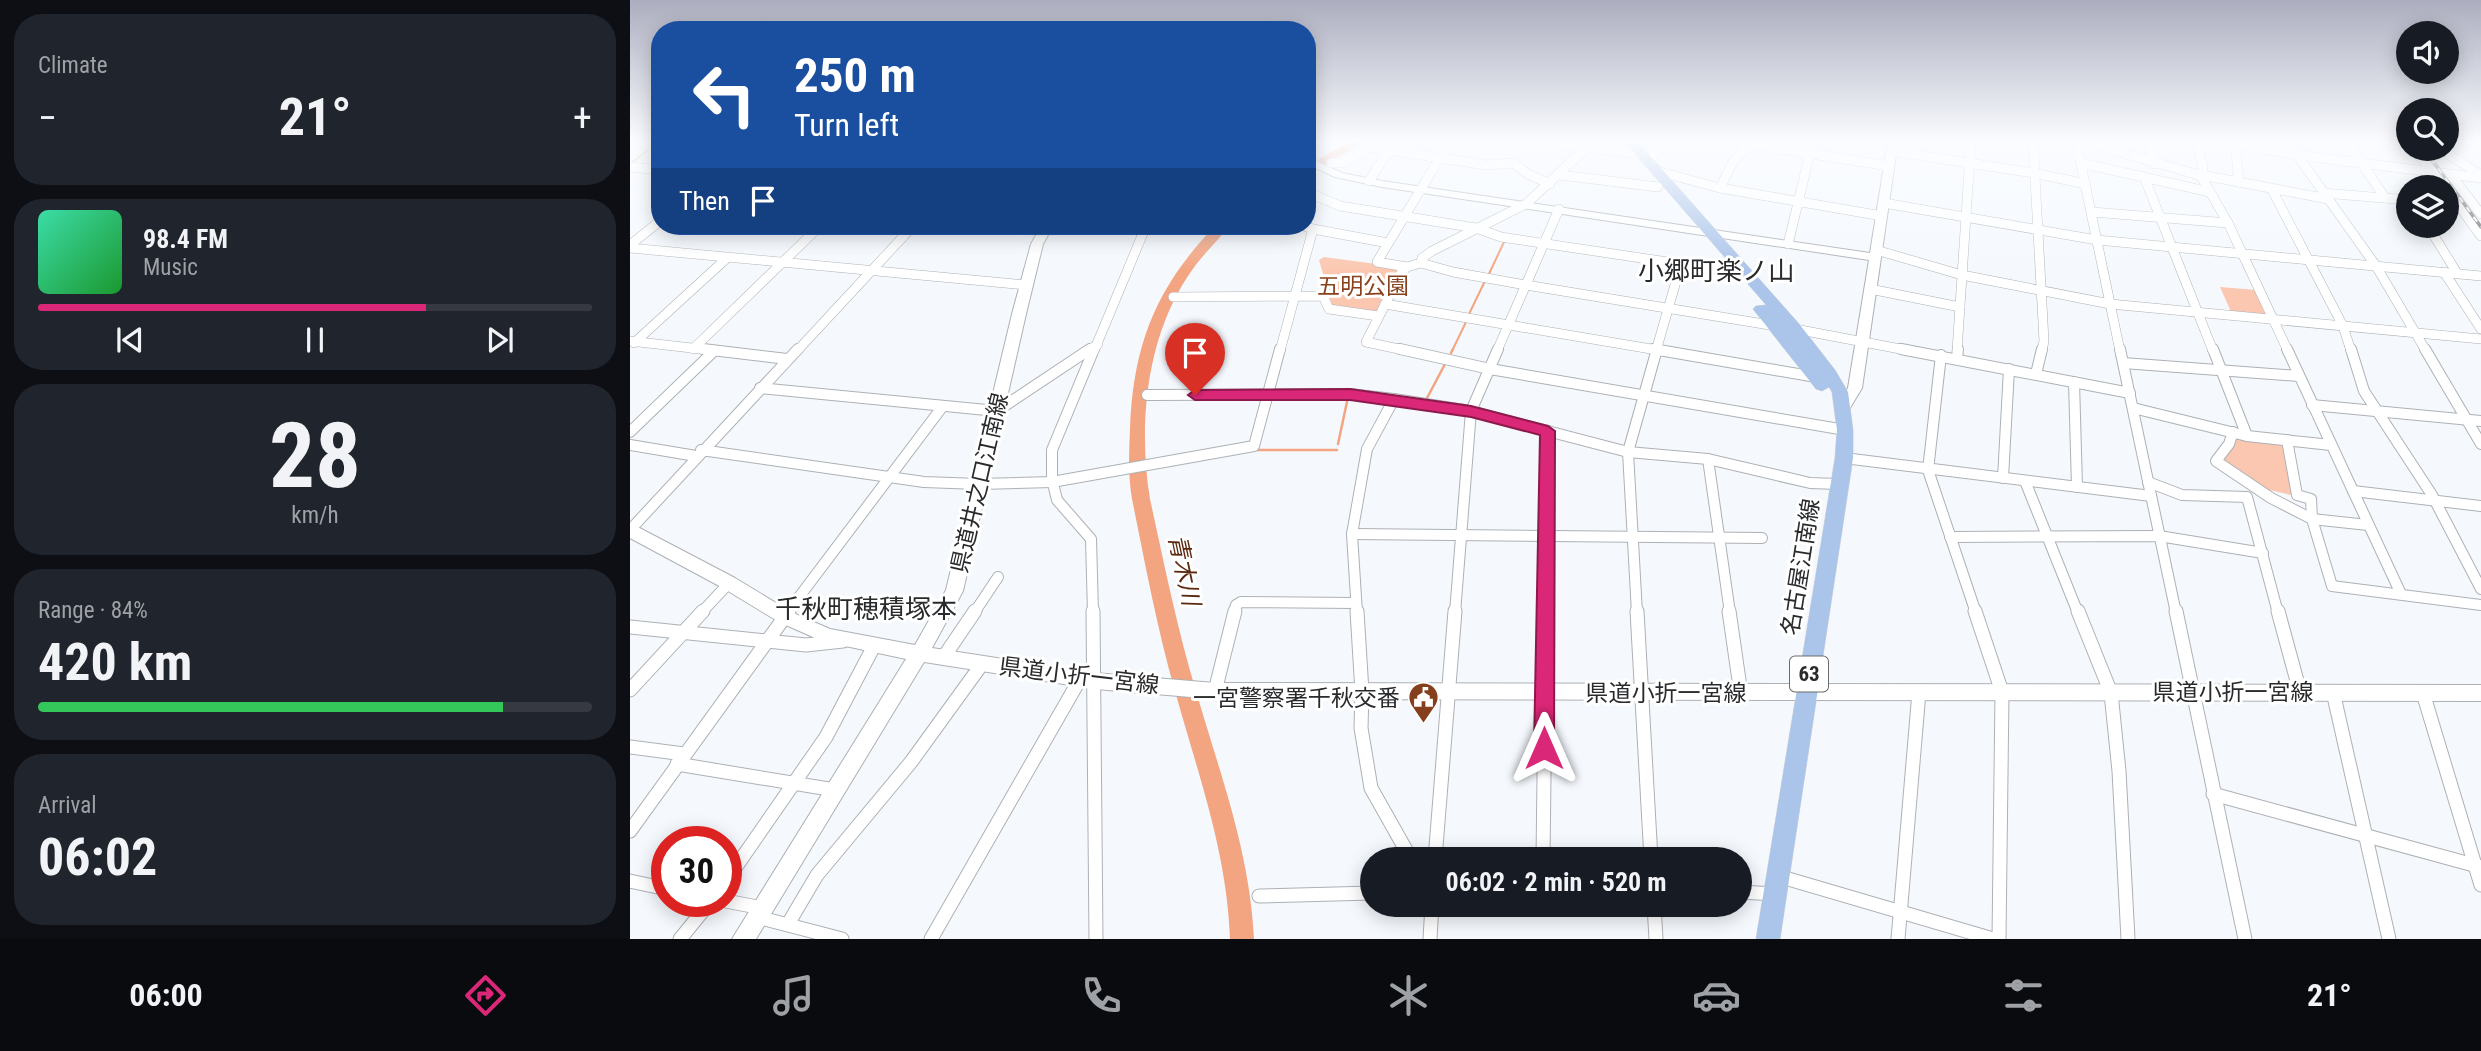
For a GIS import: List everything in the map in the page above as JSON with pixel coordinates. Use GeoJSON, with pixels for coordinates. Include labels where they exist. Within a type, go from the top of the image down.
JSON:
{"type":"FeatureCollection","features":[{"type":"Feature","properties":{"kind":"main road","name":"名古屋江南線"},"geometry":{"type":"LineString","coordinates":[[1668,185],[1795,329],[1840,392],[1844,458],[1768,939]]}},
{"type":"Feature","properties":{"kind":"main road","name":"名古屋江南線"},"geometry":{"type":"LineString","coordinates":[[1658,187],[1776,326],[1816,377],[1843,420]]}},
{"type":"Feature","properties":{"kind":"main road","name":"県道井之口江南線"},"geometry":{"type":"LineString","coordinates":[[743,939],[919,654],[954,591],[1026,285],[1042,235]]}},
{"type":"Feature","properties":{"kind":"main road","name":"県道小折一宮線"},"geometry":{"type":"LineString","coordinates":[[630,530],[730,583],[785,617],[828,636],[943,658],[1088,680],[1165,688],[1209,691],[1448,693],[2481,693]]}},
{"type":"Feature","properties":{"kind":"street"},"geometry":{"type":"LineString","coordinates":[[1393,185],[1710,233],[1876,253],[1962,275],[2110,304],[2481,340]]}},
{"type":"Feature","properties":{"kind":"street"},"geometry":{"type":"LineString","coordinates":[[1408,267],[1377,262],[1423,185]]}},
{"type":"Feature","properties":{"kind":"street"},"geometry":{"type":"LineString","coordinates":[[1421,263],[1422,258],[1526,204],[1549,185]]}},
{"type":"Feature","properties":{"kind":"street"},"geometry":{"type":"LineString","coordinates":[[1640,185],[1658,187]]}},
{"type":"Feature","properties":{"kind":"street"},"geometry":{"type":"LineString","coordinates":[[1708,185],[1798,201],[1966,218],[2097,240],[2481,276]]}},
{"type":"Feature","properties":{"kind":"street"},"geometry":{"type":"LineString","coordinates":[[1788,244],[1802,185]]}},
{"type":"Feature","properties":{"kind":"street"},"geometry":{"type":"LineString","coordinates":[[1776,326],[1526,285],[1453,272],[1421,263],[1408,267],[1401,273],[1366,342],[1490,369],[1643,396],[1843,420],[1855,388],[1886,185]]}},
{"type":"Feature","properties":{"kind":"street"},"geometry":{"type":"LineString","coordinates":[[1957,358],[1968,185]]}},
{"type":"Feature","properties":{"kind":"street"},"geometry":{"type":"LineString","coordinates":[[2035,185],[2044,341],[2036,374]]}},
{"type":"Feature","properties":{"kind":"street"},"geometry":{"type":"LineString","coordinates":[[2086,185],[2245,939]]}},
{"type":"Feature","properties":{"kind":"street"},"geometry":{"type":"LineString","coordinates":[[2147,185],[2248,436]]}},
{"type":"Feature","properties":{"kind":"street"},"geometry":{"type":"LineString","coordinates":[[2170,185],[2210,192]]}},
{"type":"Feature","properties":{"kind":"street"},"geometry":{"type":"LineString","coordinates":[[2206,185],[2228,223],[2400,594]]}},
{"type":"Feature","properties":{"kind":"street"},"geometry":{"type":"LineString","coordinates":[[2254,185],[2326,196],[2396,199]]}},
{"type":"Feature","properties":{"kind":"street"},"geometry":{"type":"LineString","coordinates":[[2318,185],[2376,266],[2481,444]]}},
{"type":"Feature","properties":{"kind":"street"},"geometry":{"type":"LineString","coordinates":[[2376,185],[2385,198]]}},
{"type":"Feature","properties":{"kind":"street"},"geometry":{"type":"LineString","coordinates":[[2458,185],[2481,214]]}},
{"type":"Feature","properties":{"kind":"street"},"geometry":{"type":"LineString","coordinates":[[2271,188],[2343,326],[2364,391],[2434,501],[2481,589]]}},
{"type":"Feature","properties":{"kind":"street"},"geometry":{"type":"LineString","coordinates":[[1316,196],[1340,205],[1476,228],[1501,237],[1728,271]]}},
{"type":"Feature","properties":{"kind":"street"},"geometry":{"type":"LineString","coordinates":[[2459,206],[2481,236]]}},
{"type":"Feature","properties":{"kind":"street"},"geometry":{"type":"LineString","coordinates":[[1436,847],[1471,411],[1559,209]]}},
{"type":"Feature","properties":{"kind":"street"},"geometry":{"type":"LineString","coordinates":[[2092,212],[2228,223]]}},
{"type":"Feature","properties":{"kind":"street"},"geometry":{"type":"LineString","coordinates":[[1316,228],[1388,243]]}},
{"type":"Feature","properties":{"kind":"street"},"geometry":{"type":"LineString","coordinates":[[630,247],[651,229]]}},
{"type":"Feature","properties":{"kind":"street"},"geometry":{"type":"LineString","coordinates":[[694,349],[810,235]]}},
{"type":"Feature","properties":{"kind":"street"},"geometry":{"type":"LineString","coordinates":[[630,530],[904,235]]}},
{"type":"Feature","properties":{"kind":"street"},"geometry":{"type":"LineString","coordinates":[[1096,939],[1088,680],[1091,539],[1061,506],[1052,482],[1052,450],[1142,235]]}},
{"type":"Feature","properties":{"kind":"street"},"geometry":{"type":"LineString","coordinates":[[630,445],[924,482],[979,484],[1052,482],[1254,446],[1307,235]]}},
{"type":"Feature","properties":{"kind":"street"},"geometry":{"type":"LineString","coordinates":[[2435,238],[2457,273]]}},
{"type":"Feature","properties":{"kind":"street"},"geometry":{"type":"LineString","coordinates":[[630,247],[1026,285]]}},
{"type":"Feature","properties":{"kind":"street"},"geometry":{"type":"LineString","coordinates":[[632,343],[727,258]]}},
{"type":"Feature","properties":{"kind":"street"},"geometry":{"type":"LineString","coordinates":[[1650,847],[1639,693],[1628,452],[1681,264]]}},
{"type":"Feature","properties":{"kind":"street"},"geometry":{"type":"LineString","coordinates":[[2444,272],[2481,329]]}},
{"type":"Feature","properties":{"kind":"street"},"geometry":{"type":"LineString","coordinates":[[1870,289],[1960,307]]}},
{"type":"Feature","properties":{"kind":"street"},"geometry":{"type":"LineString","coordinates":[[1173,297],[1324,296],[1329,309],[1378,316]]}},
{"type":"Feature","properties":{"kind":"street"},"geometry":{"type":"LineString","coordinates":[[1385,304],[1816,377]]}},
{"type":"Feature","properties":{"kind":"street"},"geometry":{"type":"LineString","coordinates":[[1795,329],[2130,393]]}},
{"type":"Feature","properties":{"kind":"street"},"geometry":{"type":"LineString","coordinates":[[632,343],[787,359]]}},
{"type":"Feature","properties":{"kind":"street"},"geometry":{"type":"LineString","coordinates":[[760,388],[997,411],[1098,344]]}},
{"type":"Feature","properties":{"kind":"street"},"geometry":{"type":"LineString","coordinates":[[630,432],[714,351]]}},
{"type":"Feature","properties":{"kind":"street"},"geometry":{"type":"LineString","coordinates":[[1941,355],[1928,470],[2002,692],[1999,939]]}},
{"type":"Feature","properties":{"kind":"street"},"geometry":{"type":"LineString","coordinates":[[2123,363],[2299,376]]}},
{"type":"Feature","properties":{"kind":"street"},"geometry":{"type":"LineString","coordinates":[[2003,478],[2008,369]]}},
{"type":"Feature","properties":{"kind":"street"},"geometry":{"type":"LineString","coordinates":[[2074,382],[2077,488]]}},
{"type":"Feature","properties":{"kind":"street"},"geometry":{"type":"LineString","coordinates":[[1147,395],[1350,394],[1394,399],[1471,411],[1628,452],[1708,459],[1810,483],[1838,484]]}},
{"type":"Feature","properties":{"kind":"street"},"geometry":{"type":"LineString","coordinates":[[1394,399],[1367,449],[1352,534],[1362,692],[1361,728],[1371,788],[1404,847]]}},
{"type":"Feature","properties":{"kind":"street"},"geometry":{"type":"LineString","coordinates":[[2312,405],[2481,421]]}},
{"type":"Feature","properties":{"kind":"street"},"geometry":{"type":"LineString","coordinates":[[630,831],[766,641],[943,406]]}},
{"type":"Feature","properties":{"kind":"street"},"geometry":{"type":"LineString","coordinates":[[2133,408],[2248,436],[2331,445]]}},
{"type":"Feature","properties":{"kind":"street"},"geometry":{"type":"LineString","coordinates":[[1543,847],[1548,431]]}},
{"type":"Feature","properties":{"kind":"street"},"geometry":{"type":"LineString","coordinates":[[2233,432],[2229,444],[2216,461],[2271,498],[2312,519],[2368,525]]}},
{"type":"Feature","properties":{"kind":"street"},"geometry":{"type":"LineString","coordinates":[[2287,440],[2297,495],[2311,499],[2312,519],[2332,586],[2481,605]]}},
{"type":"Feature","properties":{"kind":"street"},"geometry":{"type":"LineString","coordinates":[[1844,458],[2151,496]]}},
{"type":"Feature","properties":{"kind":"street"},"geometry":{"type":"LineString","coordinates":[[1708,459],[1741,694]]}},
{"type":"Feature","properties":{"kind":"street"},"geometry":{"type":"LineString","coordinates":[[2025,481],[2111,692],[2119,771],[2128,939]]}},
{"type":"Feature","properties":{"kind":"street"},"geometry":{"type":"LineString","coordinates":[[2148,482],[2182,495],[2271,498]]}},
{"type":"Feature","properties":{"kind":"street"},"geometry":{"type":"LineString","coordinates":[[2353,491],[2481,506]]}},
{"type":"Feature","properties":{"kind":"street"},"geometry":{"type":"LineString","coordinates":[[2247,497],[2300,692]]}},
{"type":"Feature","properties":{"kind":"street"},"geometry":{"type":"LineString","coordinates":[[1352,534],[1762,538]]}},
{"type":"Feature","properties":{"kind":"street"},"geometry":{"type":"LineString","coordinates":[[1951,537],[2160,536],[2263,553]]}},
{"type":"Feature","properties":{"kind":"street"},"geometry":{"type":"LineString","coordinates":[[943,658],[998,576]]}},
{"type":"Feature","properties":{"kind":"street"},"geometry":{"type":"LineString","coordinates":[[630,690],[730,583]]}},
{"type":"Feature","properties":{"kind":"street"},"geometry":{"type":"LineString","coordinates":[[1209,691],[1236,605],[1241,601],[1356,603]]}},
{"type":"Feature","properties":{"kind":"street"},"geometry":{"type":"LineString","coordinates":[[630,627],[806,645],[845,641]]}},
{"type":"Feature","properties":{"kind":"street"},"geometry":{"type":"LineString","coordinates":[[742,859],[826,737],[874,646]]}},
{"type":"Feature","properties":{"kind":"street"},"geometry":{"type":"LineString","coordinates":[[788,924],[817,875],[911,762],[982,664]]}},
{"type":"Feature","properties":{"kind":"street"},"geometry":{"type":"LineString","coordinates":[[931,939],[1088,680]]}},
{"type":"Feature","properties":{"kind":"street"},"geometry":{"type":"LineString","coordinates":[[1898,939],[1919,692]]}},
{"type":"Feature","properties":{"kind":"street"},"geometry":{"type":"LineString","coordinates":[[2333,692],[2389,939]]}},
{"type":"Feature","properties":{"kind":"street"},"geometry":{"type":"LineString","coordinates":[[2423,693],[2478,866],[2481,886]]}},
{"type":"Feature","properties":{"kind":"street"},"geometry":{"type":"LineString","coordinates":[[630,747],[796,784],[835,790]]}},
{"type":"Feature","properties":{"kind":"street"},"geometry":{"type":"LineString","coordinates":[[2213,794],[2478,866]]}},
{"type":"Feature","properties":{"kind":"street"},"geometry":{"type":"LineString","coordinates":[[630,881],[651,886]]}},
{"type":"Feature","properties":{"kind":"street"},"geometry":{"type":"LineString","coordinates":[[1752,890],[1776,885],[1900,913],[1993,939]]}},
{"type":"Feature","properties":{"kind":"street"},"geometry":{"type":"LineString","coordinates":[[1259,896],[1360,893]]}},
{"type":"Feature","properties":{"kind":"street"},"geometry":{"type":"LineString","coordinates":[[742,907],[788,924],[842,939]]}},
{"type":"Feature","properties":{"kind":"street"},"geometry":{"type":"LineString","coordinates":[[680,939],[698,917]]}},
{"type":"Feature","properties":{"kind":"street"},"geometry":{"type":"LineString","coordinates":[[1430,939],[1431,917]]}},
{"type":"Feature","properties":{"kind":"street"},"geometry":{"type":"LineString","coordinates":[[1655,917],[1656,939]]}},
{"type":"Feature","properties":{"kind":"green space","name":"五明公園"},"geometry":{"type":"Polygon","coordinates":[[[1324,257],[1399,267],[1376,313],[1332,306],[1319,260],[1324,257]]]}},
{"type":"Feature","properties":{"kind":"green space"},"geometry":{"type":"Polygon","coordinates":[[[2220,287],[2256,290],[2268,316],[2232,314],[2220,287]]]}},
{"type":"Feature","properties":{"kind":"green space"},"geometry":{"type":"Polygon","coordinates":[[[2234,438],[2286,442],[2295,496],[2261,488],[2221,460],[2234,438]]]}},
{"type":"Feature","properties":{"kind":"waterway","name":"青木川"},"geometry":{"type":"LineString","coordinates":[[1213,235],[1182,272],[1156,321],[1142,375],[1138,468],[1141,499],[1175,651],[1232,849],[1241,908],[1242,939]]}},
{"type":"Feature","properties":{"kind":"waterway"},"geometry":{"type":"LineString","coordinates":[[1488,276],[1504,242]]}},
{"type":"Feature","properties":{"kind":"waterway"},"geometry":{"type":"LineString","coordinates":[[1468,316],[1485,281]]}},
{"type":"Feature","properties":{"kind":"waterway"},"geometry":{"type":"LineString","coordinates":[[1452,351],[1466,322]]}},
{"type":"Feature","properties":{"kind":"waterway"},"geometry":{"type":"LineString","coordinates":[[1426,400],[1445,364]]}},
{"type":"Feature","properties":{"kind":"waterway"},"geometry":{"type":"LineString","coordinates":[[1338,444],[1348,397]]}},
{"type":"Feature","properties":{"kind":"waterway"},"geometry":{"type":"LineString","coordinates":[[1256,450],[1337,450]]}},
{"type":"Feature","properties":{"kind":"railway"},"geometry":{"type":"LineString","coordinates":[[2450,185],[2481,227]]}},
{"type":"Feature","properties":{"kind":"place","name":"一宮警察署千秋交番"},"geometry":{"type":"Point","coordinates":[1423,725]}},
{"type":"Feature","properties":{"kind":"district","name":"小郷町楽ノ山"},"geometry":{"type":"Point","coordinates":[1716,271]}},
{"type":"Feature","properties":{"kind":"district","name":"千秋町穂積塚本"},"geometry":{"type":"Point","coordinates":[866,609]}},
{"type":"Feature","properties":{"kind":"route"},"geometry":{"type":"LineString","coordinates":[[1195,395],[1350,394],[1471,411],[1548,431],[1544,748]]}}]}
